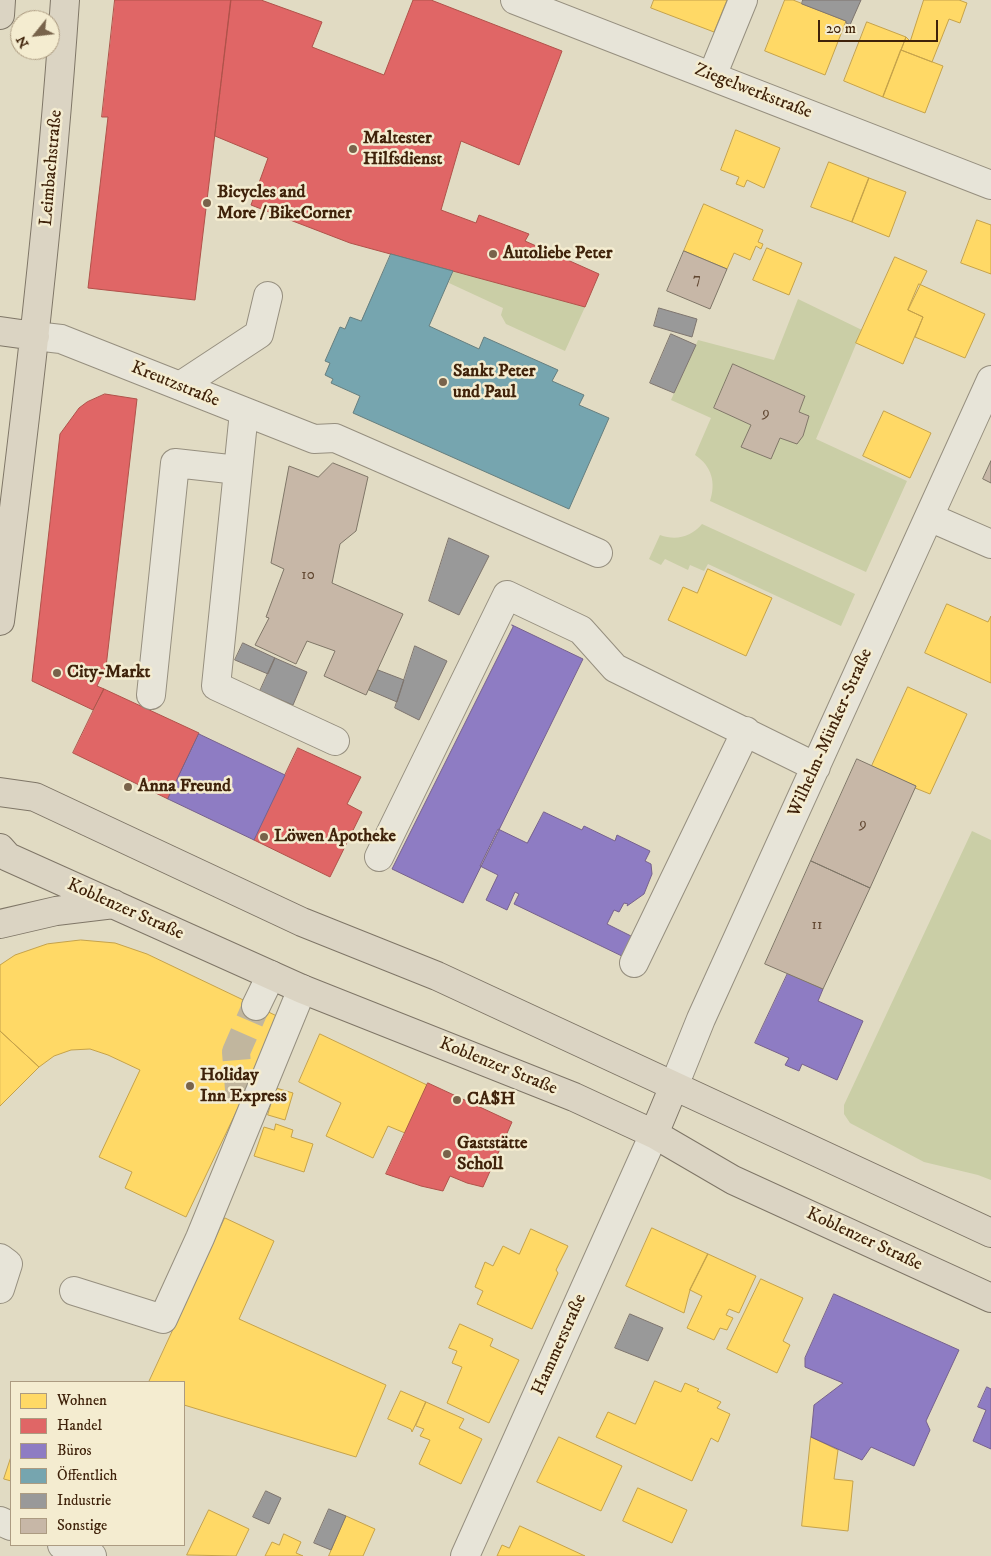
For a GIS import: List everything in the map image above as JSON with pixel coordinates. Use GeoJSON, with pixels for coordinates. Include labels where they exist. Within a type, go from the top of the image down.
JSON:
{"type":"FeatureCollection","features":[{"type":"Feature","properties":{"kind":"main road"},"geometry":{"type":"LineString","coordinates":[[0,15],[2,0]]}},
{"type":"Feature","properties":{"kind":"main road","name":"Leimbachstraße"},"geometry":{"type":"LineString","coordinates":[[0,621],[35,336],[55,142],[65,0]]}},
{"type":"Feature","properties":{"kind":"main road"},"geometry":{"type":"LineString","coordinates":[[0,331],[35,336]]}},
{"type":"Feature","properties":{"kind":"main road"},"geometry":{"type":"LineString","coordinates":[[0,792],[35,797],[302,922],[437,976],[991,1233]]}},
{"type":"Feature","properties":{"kind":"main road","name":"Koblenzer Straße"},"geometry":{"type":"LineString","coordinates":[[0,848],[8,857],[302,989],[574,1097],[654,1134],[733,1180],[991,1298]]}},
{"type":"Feature","properties":{"kind":"main road"},"geometry":{"type":"LineString","coordinates":[[0,924],[56,911],[114,904]]}},
{"type":"Feature","properties":{"kind":"main road"},"geometry":{"type":"LineString","coordinates":[[654,1134],[674,1086]]}},
{"type":"Feature","properties":{"kind":"street","name":"Ziegelwerkstraße"},"geometry":{"type":"LineString","coordinates":[[515,0],[991,185]]}},
{"type":"Feature","properties":{"kind":"street"},"geometry":{"type":"LineString","coordinates":[[712,76],[743,0]]}},
{"type":"Feature","properties":{"kind":"street"},"geometry":{"type":"LineString","coordinates":[[180,386],[259,334],[268,296]]}},
{"type":"Feature","properties":{"kind":"street","name":"Kreutzstraße"},"geometry":{"type":"LineString","coordinates":[[35,336],[61,339],[314,439],[336,438],[598,553]]}},
{"type":"Feature","properties":{"kind":"street","name":"Wilhelm-Münker-Straße"},"geometry":{"type":"LineString","coordinates":[[674,1086],[701,1019],[991,380]]}},
{"type":"Feature","properties":{"kind":"street"},"geometry":{"type":"LineString","coordinates":[[244,412],[216,686],[336,741]]}},
{"type":"Feature","properties":{"kind":"street"},"geometry":{"type":"LineString","coordinates":[[151,695],[175,463],[238,470]]}},
{"type":"Feature","properties":{"kind":"street"},"geometry":{"type":"LineString","coordinates":[[929,517],[991,544]]}},
{"type":"Feature","properties":{"kind":"street"},"geometry":{"type":"LineString","coordinates":[[378,857],[507,595],[582,630],[615,668],[816,767]]}},
{"type":"Feature","properties":{"kind":"street"},"geometry":{"type":"LineString","coordinates":[[634,963],[746,731]]}},
{"type":"Feature","properties":{"kind":"street"},"geometry":{"type":"LineString","coordinates":[[256,1006],[271,975]]}},
{"type":"Feature","properties":{"kind":"street"},"geometry":{"type":"LineString","coordinates":[[74,1291],[163,1319],[244,1131],[302,989]]}},
{"type":"Feature","properties":{"kind":"street"},"geometry":{"type":"LineString","coordinates":[[240,1102],[244,1131]]}},
{"type":"Feature","properties":{"kind":"street","name":"Hammerstraße"},"geometry":{"type":"LineString","coordinates":[[465,1556],[654,1134]]}},
{"type":"Feature","properties":{"kind":"street"},"geometry":{"type":"LineString","coordinates":[[0,1258],[8,1264],[0,1288]]}},
{"type":"Feature","properties":{"kind":"street"},"geometry":{"type":"LineString","coordinates":[[65,1546],[92,1556]]}},
{"type":"Feature","properties":{"kind":"green space"},"geometry":{"type":"Polygon","coordinates":[[[453,271],[585,307],[565,351],[506,324],[501,315],[503,308],[449,283],[453,271]]]}},
{"type":"Feature","properties":{"kind":"green space"},"geometry":{"type":"Polygon","coordinates":[[[798,299],[862,330],[816,439],[907,481],[866,572],[710,501],[713,488],[711,475],[701,459],[695,455],[711,418],[671,400],[698,340],[774,360],[798,299]],[[733,364],[714,408],[751,425],[742,447],[771,459],[780,438],[786,440],[803,436],[809,416],[799,412],[805,396],[733,364]]]}},
{"type":"Feature","properties":{"kind":"green space"},"geometry":{"type":"Polygon","coordinates":[[[702,524],[855,594],[841,626],[708,564],[704,571],[690,565],[688,570],[665,559],[661,565],[649,559],[660,535],[672,538],[683,537],[693,532],[702,524]]]}},
{"type":"Feature","properties":{"kind":"green space"},"geometry":{"type":"Polygon","coordinates":[[[972,831],[991,840],[991,1180],[924,1162],[850,1123],[844,1114],[844,1105],[972,831]]]}},
{"type":"Feature","properties":{"kind":"building: Wohnen"},"geometry":{"type":"Polygon","coordinates":[[[654,0],[727,0],[714,32],[651,8],[654,0]]]}},
{"type":"Feature","properties":{"kind":"building: Wohnen"},"geometry":{"type":"Polygon","coordinates":[[[785,0],[793,0],[846,21],[825,75],[765,51],[785,0]]]}},
{"type":"Feature","properties":{"kind":"building: Wohnen"},"geometry":{"type":"Polygon","coordinates":[[[924,0],[959,0],[967,3],[960,23],[949,19],[932,62],[901,50],[906,37],[910,41],[924,0]]]}},
{"type":"Feature","properties":{"kind":"building: Wohnen"},"geometry":{"type":"Polygon","coordinates":[[[867,22],[906,37],[883,97],[844,81],[867,22]]]}},
{"type":"Feature","properties":{"kind":"building: Wohnen"},"geometry":{"type":"Polygon","coordinates":[[[901,50],[943,66],[925,113],[883,97],[901,50]]]}},
{"type":"Feature","properties":{"kind":"building: Wohnen"},"geometry":{"type":"Polygon","coordinates":[[[736,130],[780,148],[764,188],[747,180],[744,187],[736,184],[739,177],[721,170],[736,130]]]}},
{"type":"Feature","properties":{"kind":"building: Wohnen"},"geometry":{"type":"Polygon","coordinates":[[[829,162],[869,178],[852,222],[811,207],[829,162]]]}},
{"type":"Feature","properties":{"kind":"building: Wohnen"},"geometry":{"type":"Polygon","coordinates":[[[869,178],[906,192],[889,237],[852,222],[869,178]]]}},
{"type":"Feature","properties":{"kind":"building: Wohnen"},"geometry":{"type":"Polygon","coordinates":[[[704,204],[763,230],[758,242],[763,244],[761,249],[756,246],[750,260],[734,253],[727,269],[684,251],[704,204]]]}},
{"type":"Feature","properties":{"kind":"building: Wohnen"},"geometry":{"type":"Polygon","coordinates":[[[977,220],[991,225],[991,274],[961,263],[977,220]]]}},
{"type":"Feature","properties":{"kind":"building: Wohnen"},"geometry":{"type":"Polygon","coordinates":[[[767,248],[802,263],[789,295],[753,280],[767,248]]]}},
{"type":"Feature","properties":{"kind":"building: Wohnen"},"geometry":{"type":"Polygon","coordinates":[[[895,257],[927,271],[908,310],[923,317],[903,364],[856,343],[895,257]]]}},
{"type":"Feature","properties":{"kind":"building: Wohnen"},"geometry":{"type":"Polygon","coordinates":[[[919,284],[985,314],[965,358],[915,337],[923,317],[908,310],[919,284]]]}},
{"type":"Feature","properties":{"kind":"building: Wohnen"},"geometry":{"type":"Polygon","coordinates":[[[884,411],[931,433],[910,478],[863,456],[884,411]]]}},
{"type":"Feature","properties":{"kind":"building: Wohnen"},"geometry":{"type":"Polygon","coordinates":[[[708,569],[772,598],[746,656],[668,620],[683,587],[697,593],[708,569]]]}},
{"type":"Feature","properties":{"kind":"building: Wohnen"},"geometry":{"type":"Polygon","coordinates":[[[947,604],[988,622],[991,616],[991,683],[925,653],[947,604]]]}},
{"type":"Feature","properties":{"kind":"building: Wohnen"},"geometry":{"type":"Polygon","coordinates":[[[908,687],[967,714],[930,794],[915,788],[916,786],[871,768],[908,687]]]}},
{"type":"Feature","properties":{"kind":"building: Wohnen","name":"Holiday Inn Express"},"geometry":{"type":"Polygon","coordinates":[[[81,940],[115,943],[147,954],[281,1018],[186,1217],[125,1188],[132,1172],[99,1157],[140,1070],[90,1049],[71,1050],[54,1056],[39,1067],[0,1031],[0,965],[15,955],[47,944],[81,940]]]}},
{"type":"Feature","properties":{"kind":"building: Wohnen"},"geometry":{"type":"Polygon","coordinates":[[[0,1031],[39,1067],[0,1106],[0,1031]]]}},
{"type":"Feature","properties":{"kind":"building: Wohnen"},"geometry":{"type":"Polygon","coordinates":[[[320,1034],[427,1085],[405,1133],[388,1126],[373,1158],[326,1136],[341,1103],[299,1082],[320,1034]]]}},
{"type":"Feature","properties":{"kind":"building: Wohnen"},"geometry":{"type":"Polygon","coordinates":[[[276,1088],[293,1093],[285,1120],[268,1115],[276,1088]]]}},
{"type":"Feature","properties":{"kind":"building: Wohnen"},"geometry":{"type":"Polygon","coordinates":[[[276,1124],[293,1130],[291,1137],[313,1144],[304,1172],[254,1156],[264,1127],[274,1130],[276,1124]]]}},
{"type":"Feature","properties":{"kind":"building: Wohnen"},"geometry":{"type":"Polygon","coordinates":[[[225,1218],[274,1241],[239,1319],[386,1385],[356,1457],[185,1405],[185,1381],[149,1381],[225,1218]]]}},
{"type":"Feature","properties":{"kind":"building: Wohnen"},"geometry":{"type":"Polygon","coordinates":[[[652,1228],[708,1254],[690,1290],[684,1313],[626,1286],[652,1228]]]}},
{"type":"Feature","properties":{"kind":"building: Wohnen"},"geometry":{"type":"Polygon","coordinates":[[[531,1229],[568,1246],[556,1270],[558,1273],[532,1329],[477,1304],[483,1291],[475,1287],[485,1262],[493,1266],[503,1246],[519,1254],[531,1229]]]}},
{"type":"Feature","properties":{"kind":"building: Wohnen"},"geometry":{"type":"Polygon","coordinates":[[[708,1254],[756,1276],[739,1313],[729,1309],[726,1315],[733,1318],[727,1330],[720,1328],[714,1340],[687,1328],[702,1296],[690,1290],[708,1254]]]}},
{"type":"Feature","properties":{"kind":"building: Wohnen"},"geometry":{"type":"Polygon","coordinates":[[[761,1279],[803,1298],[783,1341],[790,1345],[777,1373],[727,1349],[761,1279]]]}},
{"type":"Feature","properties":{"kind":"building: Wohnen"},"geometry":{"type":"Polygon","coordinates":[[[460,1324],[493,1339],[490,1346],[519,1360],[489,1423],[447,1403],[462,1367],[452,1363],[457,1351],[449,1348],[460,1324]]]}},
{"type":"Feature","properties":{"kind":"building: Wohnen"},"geometry":{"type":"Polygon","coordinates":[[[655,1381],[681,1392],[685,1383],[699,1389],[697,1391],[721,1402],[717,1408],[730,1414],[718,1442],[711,1438],[692,1481],[596,1437],[608,1412],[635,1424],[655,1381]]]}},
{"type":"Feature","properties":{"kind":"building: Wohnen"},"geometry":{"type":"Polygon","coordinates":[[[401,1391],[426,1402],[412,1432],[411,1429],[388,1419],[401,1391]]]}},
{"type":"Feature","properties":{"kind":"building: Wohnen"},"geometry":{"type":"Polygon","coordinates":[[[426,1402],[464,1419],[459,1428],[482,1439],[461,1484],[419,1464],[430,1440],[420,1436],[424,1429],[416,1426],[426,1402]]]}},
{"type":"Feature","properties":{"kind":"building: Wohnen"},"geometry":{"type":"Polygon","coordinates":[[[559,1437],[622,1466],[601,1511],[537,1482],[559,1437]]]}},
{"type":"Feature","properties":{"kind":"building: Wohnen"},"geometry":{"type":"Polygon","coordinates":[[[811,1437],[838,1450],[834,1479],[853,1481],[848,1531],[802,1526],[811,1437]]]}},
{"type":"Feature","properties":{"kind":"building: Wohnen"},"geometry":{"type":"Polygon","coordinates":[[[10,1460],[10,1481],[4,1479],[10,1460]]]}},
{"type":"Feature","properties":{"kind":"building: Wohnen"},"geometry":{"type":"Polygon","coordinates":[[[638,1488],[687,1510],[672,1543],[623,1521],[638,1488]]]}},
{"type":"Feature","properties":{"kind":"building: Wohnen"},"geometry":{"type":"Polygon","coordinates":[[[209,1510],[249,1529],[236,1556],[187,1555],[209,1510]]]}},
{"type":"Feature","properties":{"kind":"building: Wohnen"},"geometry":{"type":"Polygon","coordinates":[[[346,1516],[375,1529],[363,1556],[329,1556],[346,1516]]]}},
{"type":"Feature","properties":{"kind":"building: Wohnen"},"geometry":{"type":"Polygon","coordinates":[[[520,1526],[585,1556],[497,1556],[502,1545],[509,1548],[520,1526]]]}},
{"type":"Feature","properties":{"kind":"building: Wohnen"},"geometry":{"type":"Polygon","coordinates":[[[284,1534],[301,1542],[296,1553],[303,1556],[265,1556],[272,1542],[279,1545],[284,1534]]]}},
{"type":"Feature","properties":{"kind":"building: Handel"},"geometry":{"type":"Polygon","coordinates":[[[115,0],[231,0],[195,300],[88,288],[108,117],[102,117],[115,0]]]}},
{"type":"Feature","properties":{"kind":"building: Handel","name":"Maltester Hilfsdienst"},"geometry":{"type":"Polygon","coordinates":[[[231,0],[261,0],[322,22],[312,47],[384,75],[413,0],[431,0],[562,51],[519,165],[461,141],[441,210],[476,223],[479,215],[529,234],[525,241],[599,274],[585,307],[350,243],[251,205],[268,158],[215,136],[231,0]]]}},
{"type":"Feature","properties":{"kind":"building: Handel"},"geometry":{"type":"Polygon","coordinates":[[[105,394],[137,399],[106,667],[97,686],[104,689],[93,710],[32,681],[60,434],[79,408],[105,394]]]}},
{"type":"Feature","properties":{"kind":"building: Handel"},"geometry":{"type":"Polygon","coordinates":[[[104,689],[199,733],[168,799],[73,753],[104,689]]]}},
{"type":"Feature","properties":{"kind":"building: Handel"},"geometry":{"type":"Polygon","coordinates":[[[298,748],[361,777],[347,804],[362,812],[330,877],[254,840],[298,748]]]}},
{"type":"Feature","properties":{"kind":"building: Handel","name":"Gaststätte Scholl"},"geometry":{"type":"Polygon","coordinates":[[[428,1083],[512,1122],[483,1187],[450,1176],[443,1191],[386,1174],[428,1083]]]}},
{"type":"Feature","properties":{"kind":"building: Büros"},"geometry":{"type":"Polygon","coordinates":[[[512,625],[583,659],[463,903],[392,869],[513,627],[512,625]]]}},
{"type":"Feature","properties":{"kind":"building: Büros"},"geometry":{"type":"Polygon","coordinates":[[[199,734],[285,775],[254,840],[168,799],[199,734]]]}},
{"type":"Feature","properties":{"kind":"building: Büros"},"geometry":{"type":"Polygon","coordinates":[[[544,812],[582,830],[584,826],[615,841],[617,835],[650,851],[645,861],[651,864],[652,874],[644,894],[627,906],[628,904],[624,903],[619,912],[614,910],[607,924],[635,938],[626,958],[514,904],[519,894],[515,892],[507,910],[486,900],[498,875],[480,866],[498,829],[527,843],[544,812]]]}},
{"type":"Feature","properties":{"kind":"building: Büros"},"geometry":{"type":"Polygon","coordinates":[[[788,973],[823,989],[818,1001],[863,1021],[837,1080],[802,1064],[799,1071],[785,1065],[789,1058],[755,1043],[788,973]]]}},
{"type":"Feature","properties":{"kind":"building: Büros"},"geometry":{"type":"Polygon","coordinates":[[[834,1294],[959,1350],[926,1421],[930,1430],[914,1466],[871,1447],[862,1460],[811,1437],[814,1405],[843,1383],[805,1367],[805,1358],[834,1294]]]}},
{"type":"Feature","properties":{"kind":"building: Büros"},"geometry":{"type":"Polygon","coordinates":[[[987,1387],[991,1389],[991,1449],[973,1441],[986,1410],[978,1407],[987,1387]]]}},
{"type":"Feature","properties":{"kind":"building: Öffentlich","name":"Sankt Peter und Paul"},"geometry":{"type":"Polygon","coordinates":[[[391,254],[453,271],[429,326],[479,349],[484,337],[558,370],[552,381],[584,395],[579,405],[609,418],[569,509],[353,413],[360,396],[331,383],[333,379],[325,375],[330,363],[325,361],[340,327],[345,329],[350,317],[361,321],[391,254]]]}},
{"type":"Feature","properties":{"kind":"building: Industrie"},"geometry":{"type":"Polygon","coordinates":[[[803,0],[861,0],[850,25],[846,21],[802,4],[803,0]]]}},
{"type":"Feature","properties":{"kind":"building: Industrie"},"geometry":{"type":"Polygon","coordinates":[[[659,308],[697,319],[692,337],[654,326],[659,308]]]}},
{"type":"Feature","properties":{"kind":"building: Industrie"},"geometry":{"type":"Polygon","coordinates":[[[671,334],[696,345],[674,393],[650,383],[671,334]]]}},
{"type":"Feature","properties":{"kind":"building: Industrie"},"geometry":{"type":"Polygon","coordinates":[[[449,538],[489,556],[459,615],[429,601],[449,538]]]}},
{"type":"Feature","properties":{"kind":"building: Industrie"},"geometry":{"type":"Polygon","coordinates":[[[243,643],[275,658],[268,674],[235,660],[243,643]]]}},
{"type":"Feature","properties":{"kind":"building: Industrie"},"geometry":{"type":"Polygon","coordinates":[[[415,646],[447,661],[419,720],[395,708],[415,646]]]}},
{"type":"Feature","properties":{"kind":"building: Industrie"},"geometry":{"type":"Polygon","coordinates":[[[275,658],[307,672],[293,705],[260,691],[275,658]]]}},
{"type":"Feature","properties":{"kind":"building: Industrie"},"geometry":{"type":"Polygon","coordinates":[[[378,670],[404,680],[397,702],[369,690],[378,670]]]}},
{"type":"Feature","properties":{"kind":"building: Industrie"},"geometry":{"type":"Polygon","coordinates":[[[630,1314],[663,1328],[648,1361],[615,1348],[630,1314]]]}},
{"type":"Feature","properties":{"kind":"building: Industrie"},"geometry":{"type":"Polygon","coordinates":[[[266,1491],[281,1498],[269,1524],[253,1517],[266,1491]]]}},
{"type":"Feature","properties":{"kind":"building: Industrie"},"geometry":{"type":"Polygon","coordinates":[[[329,1509],[346,1516],[331,1550],[314,1543],[329,1509]]]}},
{"type":"Feature","properties":{"kind":"building: Sonstige"},"geometry":{"type":"Polygon","coordinates":[[[684,251],[727,269],[710,309],[667,291],[684,251]]]}},
{"type":"Feature","properties":{"kind":"building: Sonstige"},"geometry":{"type":"Polygon","coordinates":[[[733,364],[805,396],[799,412],[809,416],[803,436],[797,444],[780,438],[771,459],[741,447],[751,425],[714,408],[733,364]]]}},
{"type":"Feature","properties":{"kind":"building: Sonstige"},"geometry":{"type":"Polygon","coordinates":[[[991,461],[991,483],[983,479],[991,461]]]}},
{"type":"Feature","properties":{"kind":"building: Sonstige"},"geometry":{"type":"Polygon","coordinates":[[[333,463],[368,477],[356,531],[340,544],[332,583],[403,614],[366,695],[324,676],[335,651],[307,641],[296,664],[255,645],[269,618],[266,617],[284,569],[271,563],[289,466],[318,477],[333,463]]]}},
{"type":"Feature","properties":{"kind":"building: Sonstige"},"geometry":{"type":"Polygon","coordinates":[[[857,759],[916,786],[870,888],[811,861],[857,759]]]}},
{"type":"Feature","properties":{"kind":"building: Sonstige"},"geometry":{"type":"Polygon","coordinates":[[[811,861],[870,888],[823,989],[765,964],[811,861]]]}},
{"type":"Feature","properties":{"kind":"tunnel"},"geometry":{"type":"LineString","coordinates":[[240,1102],[236,1052],[256,1006]]}},
{"type":"Feature","properties":{"kind":"place","name":"Maltester Hilfsdienst"},"geometry":{"type":"Point","coordinates":[353,149]}},
{"type":"Feature","properties":{"kind":"place","name":"Bicycles and More / BikeCorner"},"geometry":{"type":"Point","coordinates":[207,203]}},
{"type":"Feature","properties":{"kind":"place","name":"Autoliebe Peter"},"geometry":{"type":"Point","coordinates":[493,254]}},
{"type":"Feature","properties":{"kind":"place","name":"Sankt Peter und Paul"},"geometry":{"type":"Point","coordinates":[443,382]}},
{"type":"Feature","properties":{"kind":"place","name":"City-Markt"},"geometry":{"type":"Point","coordinates":[57,673]}},
{"type":"Feature","properties":{"kind":"place","name":"Anna Freund"},"geometry":{"type":"Point","coordinates":[128,787]}},
{"type":"Feature","properties":{"kind":"place","name":"Löwen Apotheke"},"geometry":{"type":"Point","coordinates":[264,837]}},
{"type":"Feature","properties":{"kind":"place","name":"Holiday Inn Express"},"geometry":{"type":"Point","coordinates":[190,1086]}},
{"type":"Feature","properties":{"kind":"place","name":"CA$H"},"geometry":{"type":"Point","coordinates":[457,1100]}},
{"type":"Feature","properties":{"kind":"place","name":"Gaststätte Scholl"},"geometry":{"type":"Point","coordinates":[447,1154]}}]}
